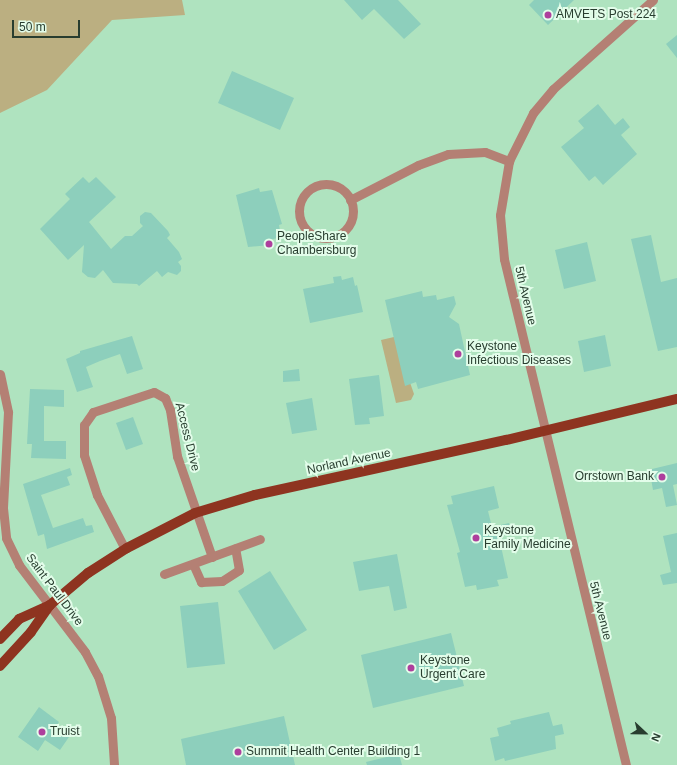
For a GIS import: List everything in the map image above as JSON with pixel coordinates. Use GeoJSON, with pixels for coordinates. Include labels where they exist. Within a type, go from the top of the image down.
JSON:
{"type":"FeatureCollection","features":[{"type":"Feature","properties":{"kind":"main road","name":"Norland Avenue"},"geometry":{"type":"LineString","coordinates":[[0,666],[31,632],[50,605],[88,573],[125,549],[195,513],[254,495],[544,431],[677,398]]}},
{"type":"Feature","properties":{"kind":"main road","name":"Norland Avenue"},"geometry":{"type":"LineString","coordinates":[[0,639],[19,619],[50,605]]}},
{"type":"Feature","properties":{"kind":"street","name":"5th Avenue"},"geometry":{"type":"LineString","coordinates":[[626,765],[544,431],[502,246],[500,203],[509,161],[523,129],[543,99],[653,0]]}},
{"type":"Feature","properties":{"kind":"street"},"geometry":{"type":"LineString","coordinates":[[350,200],[418,164],[448,154],[485,152],[509,161]]}},
{"type":"Feature","properties":{"kind":"street"},"geometry":{"type":"LineString","coordinates":[[332,185],[346,194],[350,200],[352,217],[349,224],[337,236],[321,238],[306,229],[302,222],[300,205],[311,189],[332,185]]}},
{"type":"Feature","properties":{"kind":"street","name":"Saint Paul Drive"},"geometry":{"type":"LineString","coordinates":[[0,374],[8,412],[2,516],[11,551],[85,652],[98,676],[111,718],[114,765]]}},
{"type":"Feature","properties":{"kind":"street","name":"Access Drive"},"geometry":{"type":"LineString","coordinates":[[125,549],[97,495],[84,455],[84,426],[93,412],[154,392],[164,398],[170,410],[177,456],[195,513],[212,557]]}},
{"type":"Feature","properties":{"kind":"street"},"geometry":{"type":"LineString","coordinates":[[164,574],[260,539]]}},
{"type":"Feature","properties":{"kind":"street"},"geometry":{"type":"LineString","coordinates":[[193,564],[202,582],[222,581],[239,570],[236,548]]}},
{"type":"Feature","properties":{"kind":"shaded area"},"geometry":{"type":"Polygon","coordinates":[[[0,0],[182,0],[185,15],[112,20],[47,90],[0,113],[0,0]]]}},
{"type":"Feature","properties":{"kind":"shaded area"},"geometry":{"type":"Polygon","coordinates":[[[394,337],[414,394],[411,400],[396,403],[381,340],[394,337]]]}},
{"type":"Feature","properties":{"kind":"building"},"geometry":{"type":"Polygon","coordinates":[[[344,0],[398,0],[421,24],[404,39],[374,9],[362,20],[344,0]]]}},
{"type":"Feature","properties":{"kind":"building","name":"AMVETS Post 224"},"geometry":{"type":"Polygon","coordinates":[[[534,0],[574,0],[548,25],[529,5],[534,0]]]}},
{"type":"Feature","properties":{"kind":"building"},"geometry":{"type":"Polygon","coordinates":[[[677,35],[677,58],[666,44],[677,35]]]}},
{"type":"Feature","properties":{"kind":"building"},"geometry":{"type":"Polygon","coordinates":[[[232,71],[294,98],[280,130],[218,103],[232,71]]]}},
{"type":"Feature","properties":{"kind":"building"},"geometry":{"type":"Polygon","coordinates":[[[598,104],[615,125],[623,118],[630,127],[621,135],[637,154],[603,185],[595,176],[589,181],[561,147],[584,128],[578,121],[598,104]]]}},
{"type":"Feature","properties":{"kind":"building"},"geometry":{"type":"Polygon","coordinates":[[[83,177],[89,183],[96,177],[116,197],[89,222],[111,249],[125,236],[132,236],[143,226],[140,223],[140,216],[145,212],[151,213],[168,231],[170,235],[167,238],[179,252],[182,259],[178,262],[181,266],[181,271],[177,275],[168,272],[162,277],[157,271],[139,286],[137,284],[113,283],[103,270],[95,278],[88,277],[82,272],[84,245],[68,260],[40,229],[70,199],[65,194],[83,177]]]}},
{"type":"Feature","properties":{"kind":"building"},"geometry":{"type":"Polygon","coordinates":[[[259,188],[260,192],[272,190],[282,224],[279,225],[281,237],[270,240],[271,245],[248,247],[236,195],[259,188]]]}},
{"type":"Feature","properties":{"kind":"building"},"geometry":{"type":"Polygon","coordinates":[[[651,235],[661,282],[677,278],[677,347],[658,351],[631,239],[651,235]]]}},
{"type":"Feature","properties":{"kind":"building"},"geometry":{"type":"Polygon","coordinates":[[[587,242],[596,281],[564,289],[555,250],[587,242]]]}},
{"type":"Feature","properties":{"kind":"building"},"geometry":{"type":"Polygon","coordinates":[[[341,276],[342,280],[353,277],[355,286],[357,285],[363,312],[310,323],[303,289],[334,283],[333,277],[341,276]]]}},
{"type":"Feature","properties":{"kind":"building"},"geometry":{"type":"Polygon","coordinates":[[[422,291],[423,297],[436,295],[437,300],[454,296],[456,304],[449,317],[459,324],[470,375],[418,389],[416,382],[405,386],[385,300],[422,291]]]}},
{"type":"Feature","properties":{"kind":"building"},"geometry":{"type":"Polygon","coordinates":[[[605,335],[611,366],[584,372],[578,341],[605,335]]]}},
{"type":"Feature","properties":{"kind":"building"},"geometry":{"type":"Polygon","coordinates":[[[132,336],[143,369],[127,374],[120,354],[86,367],[93,387],[77,392],[66,359],[80,353],[80,351],[132,336]]]}},
{"type":"Feature","properties":{"kind":"building"},"geometry":{"type":"Polygon","coordinates":[[[299,369],[300,381],[283,382],[283,371],[299,369]]]}},
{"type":"Feature","properties":{"kind":"building"},"geometry":{"type":"Polygon","coordinates":[[[379,375],[384,416],[369,418],[370,424],[355,425],[349,379],[379,375]]]}},
{"type":"Feature","properties":{"kind":"building"},"geometry":{"type":"Polygon","coordinates":[[[30,389],[64,390],[64,407],[44,406],[44,441],[66,441],[66,459],[31,458],[32,444],[27,444],[30,389]]]}},
{"type":"Feature","properties":{"kind":"building"},"geometry":{"type":"Polygon","coordinates":[[[312,398],[317,430],[292,434],[286,403],[312,398]]]}},
{"type":"Feature","properties":{"kind":"building"},"geometry":{"type":"Polygon","coordinates":[[[133,417],[143,444],[126,450],[116,423],[133,417]]]}},
{"type":"Feature","properties":{"kind":"building"},"geometry":{"type":"Polygon","coordinates":[[[677,463],[677,484],[673,485],[677,505],[666,507],[662,488],[653,490],[650,473],[652,469],[677,463]]]}},
{"type":"Feature","properties":{"kind":"building"},"geometry":{"type":"Polygon","coordinates":[[[70,468],[72,475],[67,477],[70,485],[41,495],[53,528],[83,518],[86,526],[92,525],[94,532],[47,549],[44,534],[38,536],[23,484],[70,468]]]}},
{"type":"Feature","properties":{"kind":"building","name":"Keystone Family Medicine"},"geometry":{"type":"Polygon","coordinates":[[[494,486],[499,508],[488,511],[492,527],[509,523],[510,530],[498,533],[508,578],[497,580],[499,586],[477,590],[476,585],[465,587],[457,553],[460,552],[447,505],[453,504],[451,496],[494,486]]]}},
{"type":"Feature","properties":{"kind":"building"},"geometry":{"type":"Polygon","coordinates":[[[677,533],[677,583],[663,585],[660,575],[671,572],[663,536],[677,533]]]}},
{"type":"Feature","properties":{"kind":"building"},"geometry":{"type":"Polygon","coordinates":[[[397,554],[407,608],[394,611],[389,586],[359,591],[353,562],[397,554]]]}},
{"type":"Feature","properties":{"kind":"building"},"geometry":{"type":"Polygon","coordinates":[[[270,571],[307,630],[274,650],[238,591],[270,571]]]}},
{"type":"Feature","properties":{"kind":"building"},"geometry":{"type":"Polygon","coordinates":[[[218,602],[225,664],[187,668],[180,606],[218,602]]]}},
{"type":"Feature","properties":{"kind":"building"},"geometry":{"type":"Polygon","coordinates":[[[451,633],[464,686],[373,708],[361,655],[451,633]]]}},
{"type":"Feature","properties":{"kind":"building","name":"Truist"},"geometry":{"type":"Polygon","coordinates":[[[39,707],[59,722],[55,728],[69,737],[60,750],[45,740],[38,751],[18,737],[39,707]]]}},
{"type":"Feature","properties":{"kind":"building"},"geometry":{"type":"Polygon","coordinates":[[[549,712],[553,726],[562,724],[564,734],[555,736],[556,749],[505,761],[504,758],[495,761],[490,738],[499,736],[497,728],[511,724],[510,721],[549,712]]]}},
{"type":"Feature","properties":{"kind":"building","name":"Summit Health Center Building 1"},"geometry":{"type":"Polygon","coordinates":[[[284,716],[295,765],[186,765],[181,739],[284,716]]]}},
{"type":"Feature","properties":{"kind":"building"},"geometry":{"type":"Polygon","coordinates":[[[399,754],[402,765],[367,765],[366,762],[399,754]]]}},
{"type":"Feature","properties":{"kind":"place","name":"AMVETS Post 224"},"geometry":{"type":"Point","coordinates":[548,15]}},
{"type":"Feature","properties":{"kind":"place","name":"PeopleShare Chambersburg"},"geometry":{"type":"Point","coordinates":[269,244]}},
{"type":"Feature","properties":{"kind":"place","name":"Keystone Infectious Diseases"},"geometry":{"type":"Point","coordinates":[458,354]}},
{"type":"Feature","properties":{"kind":"place","name":"Orrstown Bank"},"geometry":{"type":"Point","coordinates":[662,477]}},
{"type":"Feature","properties":{"kind":"place","name":"Keystone Family Medicine"},"geometry":{"type":"Point","coordinates":[476,538]}},
{"type":"Feature","properties":{"kind":"place","name":"Keystone Urgent Care"},"geometry":{"type":"Point","coordinates":[411,668]}},
{"type":"Feature","properties":{"kind":"place","name":"Truist"},"geometry":{"type":"Point","coordinates":[42,732]}},
{"type":"Feature","properties":{"kind":"place","name":"Summit Health Center Building 1"},"geometry":{"type":"Point","coordinates":[238,752]}}]}
